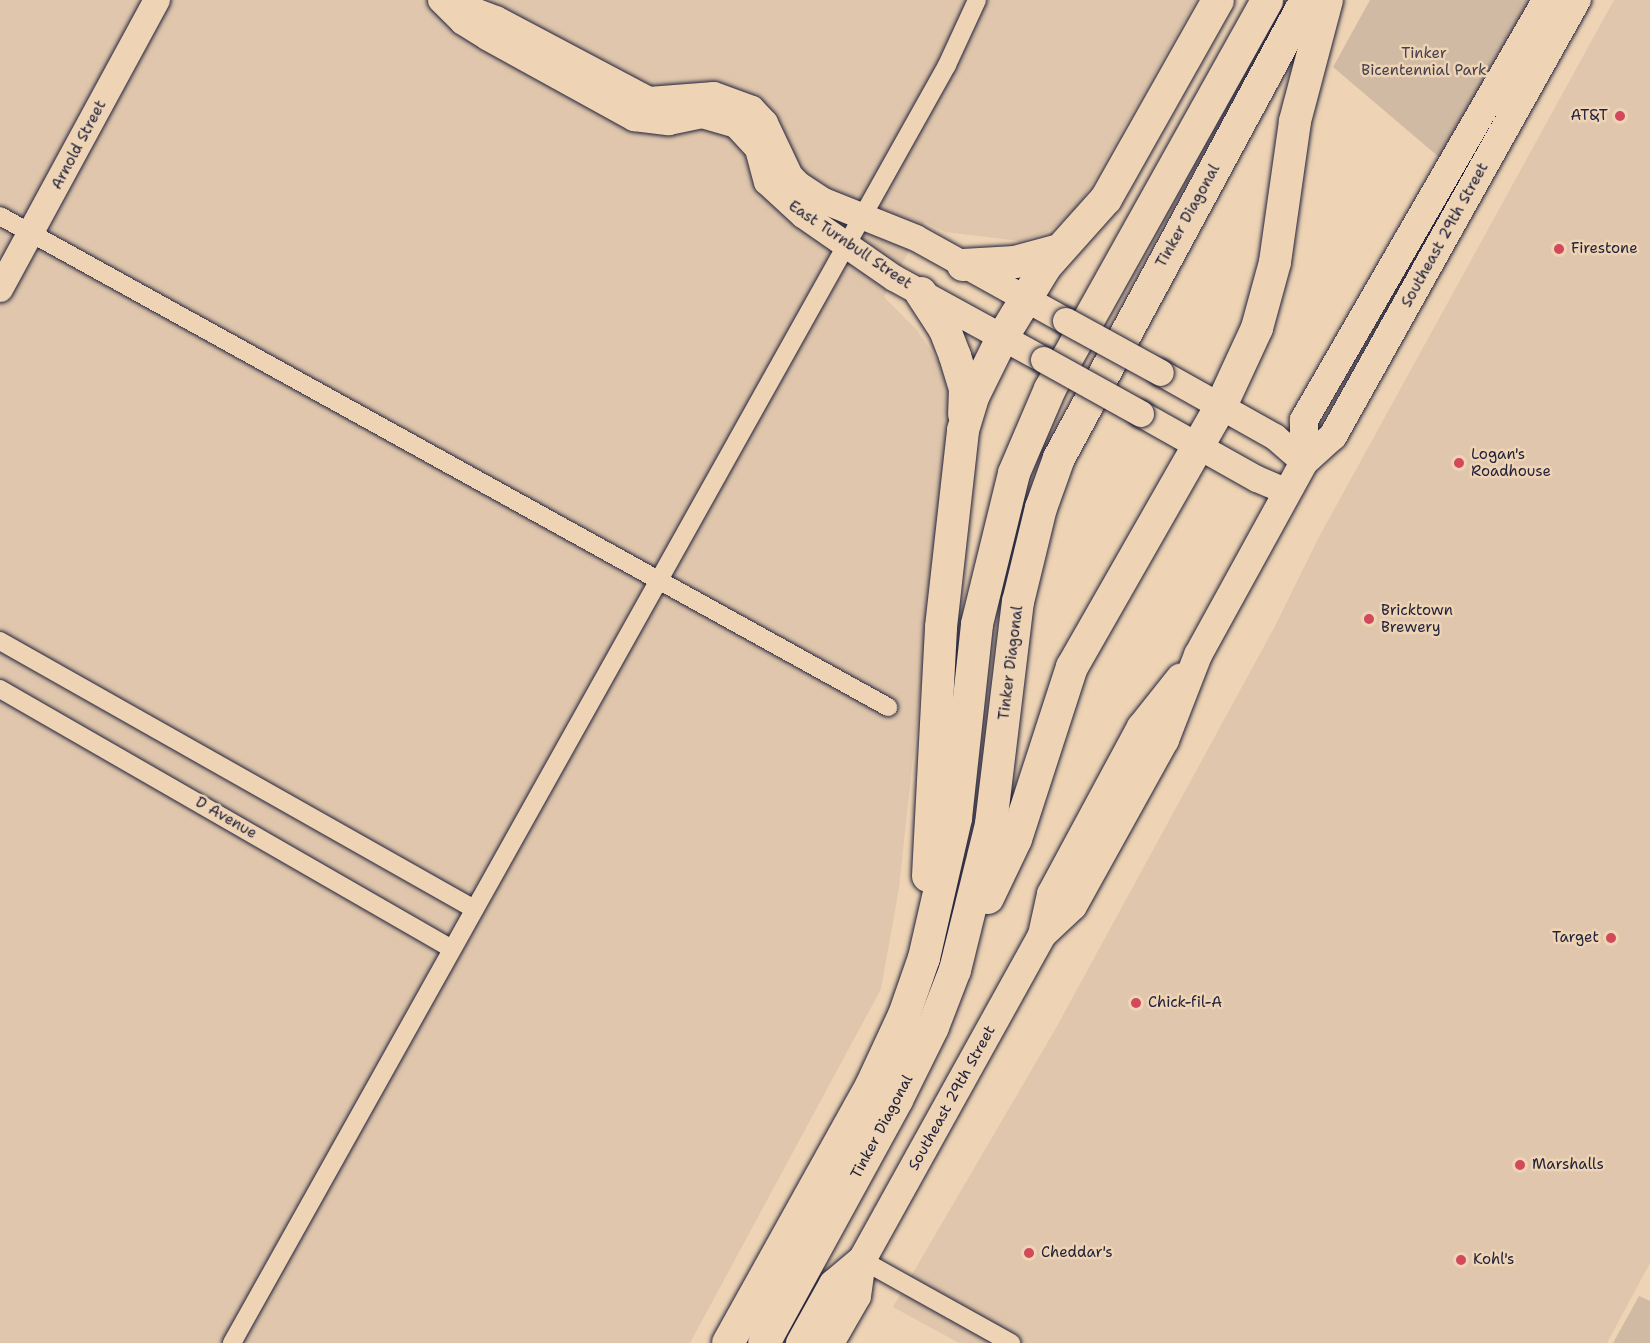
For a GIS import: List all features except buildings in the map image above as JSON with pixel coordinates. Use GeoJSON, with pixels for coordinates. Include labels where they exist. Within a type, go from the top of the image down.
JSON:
{"type":"FeatureCollection","features":[{"type":"Feature","properties":{"kind":"highway"},"geometry":{"type":"LineString","coordinates":[[963,430],[974,395],[1025,298],[1059,250],[1106,199],[1218,0]]}},
{"type":"Feature","properties":{"kind":"highway","name":"Tinker Diagonal"},"geometry":{"type":"LineString","coordinates":[[728,1343],[871,1086],[904,1015],[924,958],[956,818],[977,624],[1014,473],[1050,389],[1267,0]]}},
{"type":"Feature","properties":{"kind":"highway","name":"Tinker Diagonal"},"geometry":{"type":"LineString","coordinates":[[764,1343],[897,1100],[933,1028],[955,970],[991,824],[1018,602],[1041,508],[1082,409],[1306,0]]}},
{"type":"Feature","properties":{"kind":"highway"},"geometry":{"type":"LineString","coordinates":[[955,970],[1016,839],[1072,667],[1221,406],[1268,297],[1295,121],[1327,0]]}},
{"type":"Feature","properties":{"kind":"highway"},"geometry":{"type":"LineString","coordinates":[[963,265],[1015,262],[1059,250]]}},
{"type":"Feature","properties":{"kind":"highway"},"geometry":{"type":"LineString","coordinates":[[921,293],[945,330],[965,388],[963,430],[941,627],[924,958]]}},
{"type":"Feature","properties":{"kind":"main road","name":"Southeast 29th Street"},"geometry":{"type":"LineString","coordinates":[[1304,462],[1304,420],[1546,0]]}},
{"type":"Feature","properties":{"kind":"main road","name":"Southeast 29th Street"},"geometry":{"type":"LineString","coordinates":[[830,1343],[856,1296],[862,1260],[1042,936],[1051,894],[1142,727],[1198,655],[1304,462],[1333,436],[1577,0]]}},
{"type":"Feature","properties":{"kind":"main road","name":"Southeast 29th Street"},"geometry":{"type":"LineString","coordinates":[[800,1343],[833,1284],[862,1260]]}},
{"type":"Feature","properties":{"kind":"street","name":"Arnold Street"},"geometry":{"type":"LineString","coordinates":[[0,289],[157,0]]}},
{"type":"Feature","properties":{"kind":"street"},"geometry":{"type":"LineString","coordinates":[[124,61],[170,0]]}},
{"type":"Feature","properties":{"kind":"street","name":"East Turnbull Street"},"geometry":{"type":"LineString","coordinates":[[443,0],[496,19],[649,100],[714,95],[743,104],[765,123],[790,176],[824,201],[916,238],[1275,437],[1304,462]]}},
{"type":"Feature","properties":{"kind":"street","name":"East Turnbull Street"},"geometry":{"type":"LineString","coordinates":[[443,0],[463,22],[487,37],[634,118],[669,122],[702,115],[736,125],[758,149],[767,182],[803,215],[921,293],[1198,447],[1287,492]]}},
{"type":"Feature","properties":{"kind":"street"},"geometry":{"type":"LineString","coordinates":[[232,1343],[947,64],[977,0]]}},
{"type":"Feature","properties":{"kind":"street"},"geometry":{"type":"LineString","coordinates":[[0,216],[888,707]]}},
{"type":"Feature","properties":{"kind":"street"},"geometry":{"type":"LineString","coordinates":[[0,641],[474,909]]}},
{"type":"Feature","properties":{"kind":"street","name":"D Avenue"},"geometry":{"type":"LineString","coordinates":[[0,689],[452,949]]}},
{"type":"Feature","properties":{"kind":"street"},"geometry":{"type":"LineString","coordinates":[[862,1260],[1011,1343]]}},
{"type":"Feature","properties":{"kind":"shaded area"},"geometry":{"type":"Polygon","coordinates":[[[0,0],[1196,0],[1080,204],[1067,217],[1047,232],[1020,241],[945,232],[925,222],[884,297],[916,329],[940,364],[951,403],[899,888],[881,989],[690,1343],[0,1343],[0,0]]]}},
{"type":"Feature","properties":{"kind":"shaded area"},"geometry":{"type":"Polygon","coordinates":[[[1614,0],[1650,0],[1650,1263],[1607,1343],[959,1343],[893,1307],[1056,1028],[1274,628],[1319,537],[1614,0]]]}},
{"type":"Feature","properties":{"kind":"green space","name":"Tinker Bicentennial Park"},"geometry":{"type":"Polygon","coordinates":[[[1370,0],[1530,0],[1440,158],[1333,67],[1370,0]]]}},
{"type":"Feature","properties":{"kind":"green space"},"geometry":{"type":"Polygon","coordinates":[[[1639,1296],[1650,1301],[1650,1343],[1613,1343],[1639,1296]]]}},
{"type":"Feature","properties":{"kind":"place","name":"AT&T"},"geometry":{"type":"Point","coordinates":[1620,116]}},
{"type":"Feature","properties":{"kind":"place","name":"Firestone"},"geometry":{"type":"Point","coordinates":[1559,249]}},
{"type":"Feature","properties":{"kind":"place","name":"Logan's Roadhouse"},"geometry":{"type":"Point","coordinates":[1459,463]}},
{"type":"Feature","properties":{"kind":"place","name":"Bricktown Brewery"},"geometry":{"type":"Point","coordinates":[1369,619]}},
{"type":"Feature","properties":{"kind":"place","name":"Target"},"geometry":{"type":"Point","coordinates":[1611,938]}},
{"type":"Feature","properties":{"kind":"place","name":"Chick-fil-A"},"geometry":{"type":"Point","coordinates":[1136,1003]}},
{"type":"Feature","properties":{"kind":"place","name":"Marshalls"},"geometry":{"type":"Point","coordinates":[1520,1165]}},
{"type":"Feature","properties":{"kind":"place","name":"Cheddar's"},"geometry":{"type":"Point","coordinates":[1029,1253]}},
{"type":"Feature","properties":{"kind":"place","name":"Kohl's"},"geometry":{"type":"Point","coordinates":[1461,1260]}}]}
